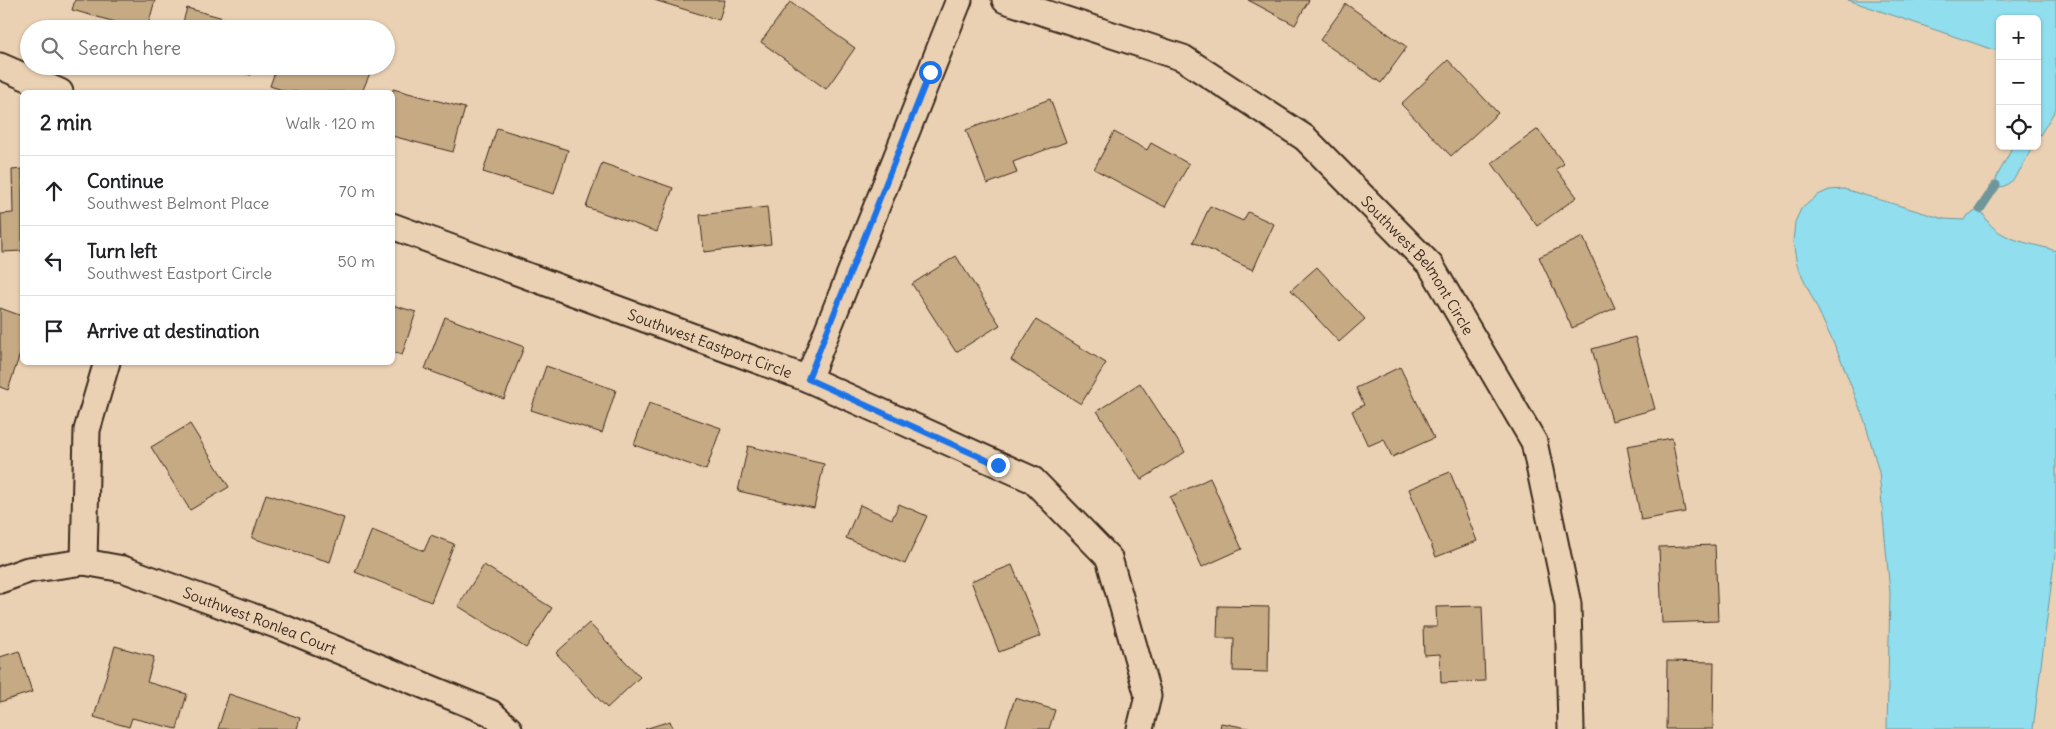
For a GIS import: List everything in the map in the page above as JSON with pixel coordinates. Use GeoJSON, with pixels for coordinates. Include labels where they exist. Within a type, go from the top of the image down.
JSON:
{"type":"FeatureCollection","features":[{"type":"Feature","properties":{"kind":"street"},"geometry":{"type":"LineString","coordinates":[[808,379],[959,0]]}},
{"type":"Feature","properties":{"kind":"street","name":"Southwest Belmont Circle"},"geometry":{"type":"LineString","coordinates":[[1005,0],[1183,58],[1305,138],[1432,266],[1534,442],[1568,604],[1571,729]]}},
{"type":"Feature","properties":{"kind":"street"},"geometry":{"type":"LineString","coordinates":[[0,66],[20,75]]}},
{"type":"Feature","properties":{"kind":"street"},"geometry":{"type":"LineString","coordinates":[[21,75],[55,90]]}},
{"type":"Feature","properties":{"kind":"street","name":"Southwest Eastport Circle"},"geometry":{"type":"LineString","coordinates":[[395,227],[808,379],[1033,480],[1110,558],[1148,696],[1140,729]]}},
{"type":"Feature","properties":{"kind":"street"},"geometry":{"type":"LineString","coordinates":[[84,562],[86,430],[106,365]]}},
{"type":"Feature","properties":{"kind":"street","name":"Southwest Ronlea Court"},"geometry":{"type":"LineString","coordinates":[[0,580],[28,570],[84,562],[122,569],[284,628],[491,713],[509,729]]}},
{"type":"Feature","properties":{"kind":"water"},"geometry":{"type":"Polygon","coordinates":[[[1848,0],[2056,0],[2056,109],[2041,133],[2041,15],[1996,15],[1996,51],[1848,0]]]}},
{"type":"Feature","properties":{"kind":"water"},"geometry":{"type":"Polygon","coordinates":[[[2010,150],[2031,150],[2015,177],[2005,186],[1999,187],[1995,183],[1996,178],[2010,150]]]}},
{"type":"Feature","properties":{"kind":"water"},"geometry":{"type":"Polygon","coordinates":[[[1844,189],[1944,219],[1965,220],[1968,215],[1980,209],[1988,222],[2002,234],[2056,251],[2056,547],[2033,729],[1887,729],[1890,593],[1879,472],[1865,422],[1840,357],[1797,265],[1793,242],[1795,222],[1801,209],[1818,195],[1829,190],[1844,189]]]}},
{"type":"Feature","properties":{"kind":"building"},"geometry":{"type":"Polygon","coordinates":[[[75,0],[155,0],[149,20],[108,20],[72,10],[75,0]]]}},
{"type":"Feature","properties":{"kind":"building"},"geometry":{"type":"Polygon","coordinates":[[[654,0],[725,0],[719,20],[654,0]]]}},
{"type":"Feature","properties":{"kind":"building"},"geometry":{"type":"Polygon","coordinates":[[[1248,0],[1309,0],[1295,25],[1248,0]]]}},
{"type":"Feature","properties":{"kind":"building"},"geometry":{"type":"Polygon","coordinates":[[[790,2],[855,48],[826,89],[761,42],[790,2]]]}},
{"type":"Feature","properties":{"kind":"building"},"geometry":{"type":"Polygon","coordinates":[[[1346,4],[1407,47],[1381,83],[1320,40],[1346,4]]]}},
{"type":"Feature","properties":{"kind":"building"},"geometry":{"type":"Polygon","coordinates":[[[187,8],[230,20],[184,20],[187,8]]]}},
{"type":"Feature","properties":{"kind":"building"},"geometry":{"type":"Polygon","coordinates":[[[1448,60],[1498,113],[1451,156],[1401,104],[1448,60]]]}},
{"type":"Feature","properties":{"kind":"building"},"geometry":{"type":"Polygon","coordinates":[[[274,75],[369,75],[363,90],[282,90],[270,86],[274,75]]]}},
{"type":"Feature","properties":{"kind":"building"},"geometry":{"type":"Polygon","coordinates":[[[393,89],[465,108],[453,152],[395,137],[395,90],[393,89]]]}},
{"type":"Feature","properties":{"kind":"building"},"geometry":{"type":"Polygon","coordinates":[[[1050,99],[1066,142],[1013,162],[1017,173],[987,184],[966,130],[1050,99]]]}},
{"type":"Feature","properties":{"kind":"building"},"geometry":{"type":"Polygon","coordinates":[[[497,128],[568,150],[554,194],[483,172],[497,128]]]}},
{"type":"Feature","properties":{"kind":"building"},"geometry":{"type":"Polygon","coordinates":[[[1538,129],[1564,164],[1556,169],[1577,197],[1537,226],[1492,163],[1538,129]]]}},
{"type":"Feature","properties":{"kind":"building"},"geometry":{"type":"Polygon","coordinates":[[[1114,132],[1147,150],[1151,143],[1189,164],[1165,207],[1094,169],[1114,132]]]}},
{"type":"Feature","properties":{"kind":"building"},"geometry":{"type":"Polygon","coordinates":[[[602,163],[673,188],[657,232],[586,207],[602,163]]]}},
{"type":"Feature","properties":{"kind":"building"},"geometry":{"type":"Polygon","coordinates":[[[20,169],[20,251],[2,252],[1,214],[13,213],[12,170],[20,169]]]}},
{"type":"Feature","properties":{"kind":"building"},"geometry":{"type":"Polygon","coordinates":[[[1210,206],[1243,221],[1248,212],[1274,224],[1253,270],[1193,242],[1210,206]]]}},
{"type":"Feature","properties":{"kind":"building"},"geometry":{"type":"Polygon","coordinates":[[[767,207],[771,244],[704,252],[700,215],[767,207]]]}},
{"type":"Feature","properties":{"kind":"building"},"geometry":{"type":"Polygon","coordinates":[[[1583,237],[1615,308],[1572,328],[1539,257],[1583,237]]]}},
{"type":"Feature","properties":{"kind":"building"},"geometry":{"type":"Polygon","coordinates":[[[956,256],[1000,325],[956,352],[912,284],[956,256]]]}},
{"type":"Feature","properties":{"kind":"building"},"geometry":{"type":"Polygon","coordinates":[[[1317,267],[1365,319],[1339,342],[1291,290],[1317,267]]]}},
{"type":"Feature","properties":{"kind":"building"},"geometry":{"type":"Polygon","coordinates":[[[395,306],[416,312],[402,355],[395,353],[395,306]]]}},
{"type":"Feature","properties":{"kind":"building"},"geometry":{"type":"Polygon","coordinates":[[[0,308],[20,315],[20,354],[8,390],[0,387],[0,308]]]}},
{"type":"Feature","properties":{"kind":"building"},"geometry":{"type":"Polygon","coordinates":[[[445,317],[524,347],[504,399],[425,369],[445,317]]]}},
{"type":"Feature","properties":{"kind":"building"},"geometry":{"type":"Polygon","coordinates":[[[1036,320],[1106,363],[1081,404],[1011,360],[1036,320]]]}},
{"type":"Feature","properties":{"kind":"building"},"geometry":{"type":"Polygon","coordinates":[[[1635,337],[1655,409],[1612,421],[1592,349],[1635,337]]]}},
{"type":"Feature","properties":{"kind":"building"},"geometry":{"type":"Polygon","coordinates":[[[546,366],[616,390],[602,433],[531,410],[546,366]]]}},
{"type":"Feature","properties":{"kind":"building"},"geometry":{"type":"Polygon","coordinates":[[[1400,367],[1434,438],[1392,457],[1384,439],[1368,446],[1352,411],[1364,405],[1356,388],[1400,367]]]}},
{"type":"Feature","properties":{"kind":"building"},"geometry":{"type":"Polygon","coordinates":[[[1140,383],[1185,452],[1141,480],[1097,411],[1140,383]]]}},
{"type":"Feature","properties":{"kind":"building"},"geometry":{"type":"Polygon","coordinates":[[[649,403],[721,428],[706,470],[634,445],[649,403]]]}},
{"type":"Feature","properties":{"kind":"building"},"geometry":{"type":"Polygon","coordinates":[[[190,424],[229,487],[190,510],[151,447],[190,424]]]}},
{"type":"Feature","properties":{"kind":"building"},"geometry":{"type":"Polygon","coordinates":[[[1672,438],[1685,512],[1641,520],[1627,446],[1672,438]]]}},
{"type":"Feature","properties":{"kind":"building"},"geometry":{"type":"Polygon","coordinates":[[[748,446],[824,464],[814,508],[738,491],[748,446]]]}},
{"type":"Feature","properties":{"kind":"building"},"geometry":{"type":"Polygon","coordinates":[[[1450,472],[1477,541],[1436,557],[1409,489],[1450,472]]]}},
{"type":"Feature","properties":{"kind":"building"},"geometry":{"type":"Polygon","coordinates":[[[1210,478],[1242,549],[1202,567],[1170,497],[1210,478]]]}},
{"type":"Feature","properties":{"kind":"building"},"geometry":{"type":"Polygon","coordinates":[[[266,494],[344,518],[330,562],[252,538],[266,494]]]}},
{"type":"Feature","properties":{"kind":"building"},"geometry":{"type":"Polygon","coordinates":[[[899,504],[927,516],[905,564],[846,538],[860,505],[892,519],[899,504]]]}},
{"type":"Feature","properties":{"kind":"building"},"geometry":{"type":"Polygon","coordinates":[[[372,530],[424,551],[431,535],[454,544],[431,602],[355,572],[372,530]]]}},
{"type":"Feature","properties":{"kind":"building"},"geometry":{"type":"Polygon","coordinates":[[[1715,545],[1718,621],[1662,623],[1659,547],[1715,545]]]}},
{"type":"Feature","properties":{"kind":"building"},"geometry":{"type":"Polygon","coordinates":[[[484,565],[552,608],[526,648],[458,606],[484,565]]]}},
{"type":"Feature","properties":{"kind":"building"},"geometry":{"type":"Polygon","coordinates":[[[1012,565],[1041,636],[999,652],[971,581],[1012,565]]]}},
{"type":"Feature","properties":{"kind":"building"},"geometry":{"type":"Polygon","coordinates":[[[1218,606],[1269,607],[1268,672],[1233,671],[1234,638],[1217,638],[1218,606]]]}},
{"type":"Feature","properties":{"kind":"building"},"geometry":{"type":"Polygon","coordinates":[[[1482,606],[1485,681],[1441,683],[1440,654],[1424,655],[1423,627],[1437,627],[1436,607],[1482,606]]]}},
{"type":"Feature","properties":{"kind":"building"},"geometry":{"type":"Polygon","coordinates":[[[589,623],[640,677],[607,708],[556,653],[589,623]]]}},
{"type":"Feature","properties":{"kind":"building"},"geometry":{"type":"Polygon","coordinates":[[[115,646],[154,657],[147,682],[187,694],[177,729],[132,718],[129,727],[94,717],[115,646]]]}},
{"type":"Feature","properties":{"kind":"building"},"geometry":{"type":"Polygon","coordinates":[[[19,651],[32,692],[0,702],[0,657],[19,651]]]}},
{"type":"Feature","properties":{"kind":"building"},"geometry":{"type":"Polygon","coordinates":[[[1667,661],[1714,662],[1713,729],[1666,729],[1667,661]]]}},
{"type":"Feature","properties":{"kind":"building"},"geometry":{"type":"Polygon","coordinates":[[[229,694],[300,718],[297,729],[218,729],[229,694]]]}},
{"type":"Feature","properties":{"kind":"building"},"geometry":{"type":"Polygon","coordinates":[[[1015,698],[1055,710],[1049,729],[1005,729],[1015,698]]]}},
{"type":"Feature","properties":{"kind":"building"},"geometry":{"type":"Polygon","coordinates":[[[670,721],[673,729],[645,729],[670,721]]]}},
{"type":"Feature","properties":{"kind":"building"},"geometry":{"type":"Polygon","coordinates":[[[1221,723],[1253,729],[1220,729],[1221,723]]]}},
{"type":"Feature","properties":{"kind":"waterway"},"geometry":{"type":"LineString","coordinates":[[1980,209],[1996,185]]}},
{"type":"Feature","properties":{"kind":"route"},"geometry":{"type":"LineString","coordinates":[[930,72],[808,379],[998,465]]}}]}
